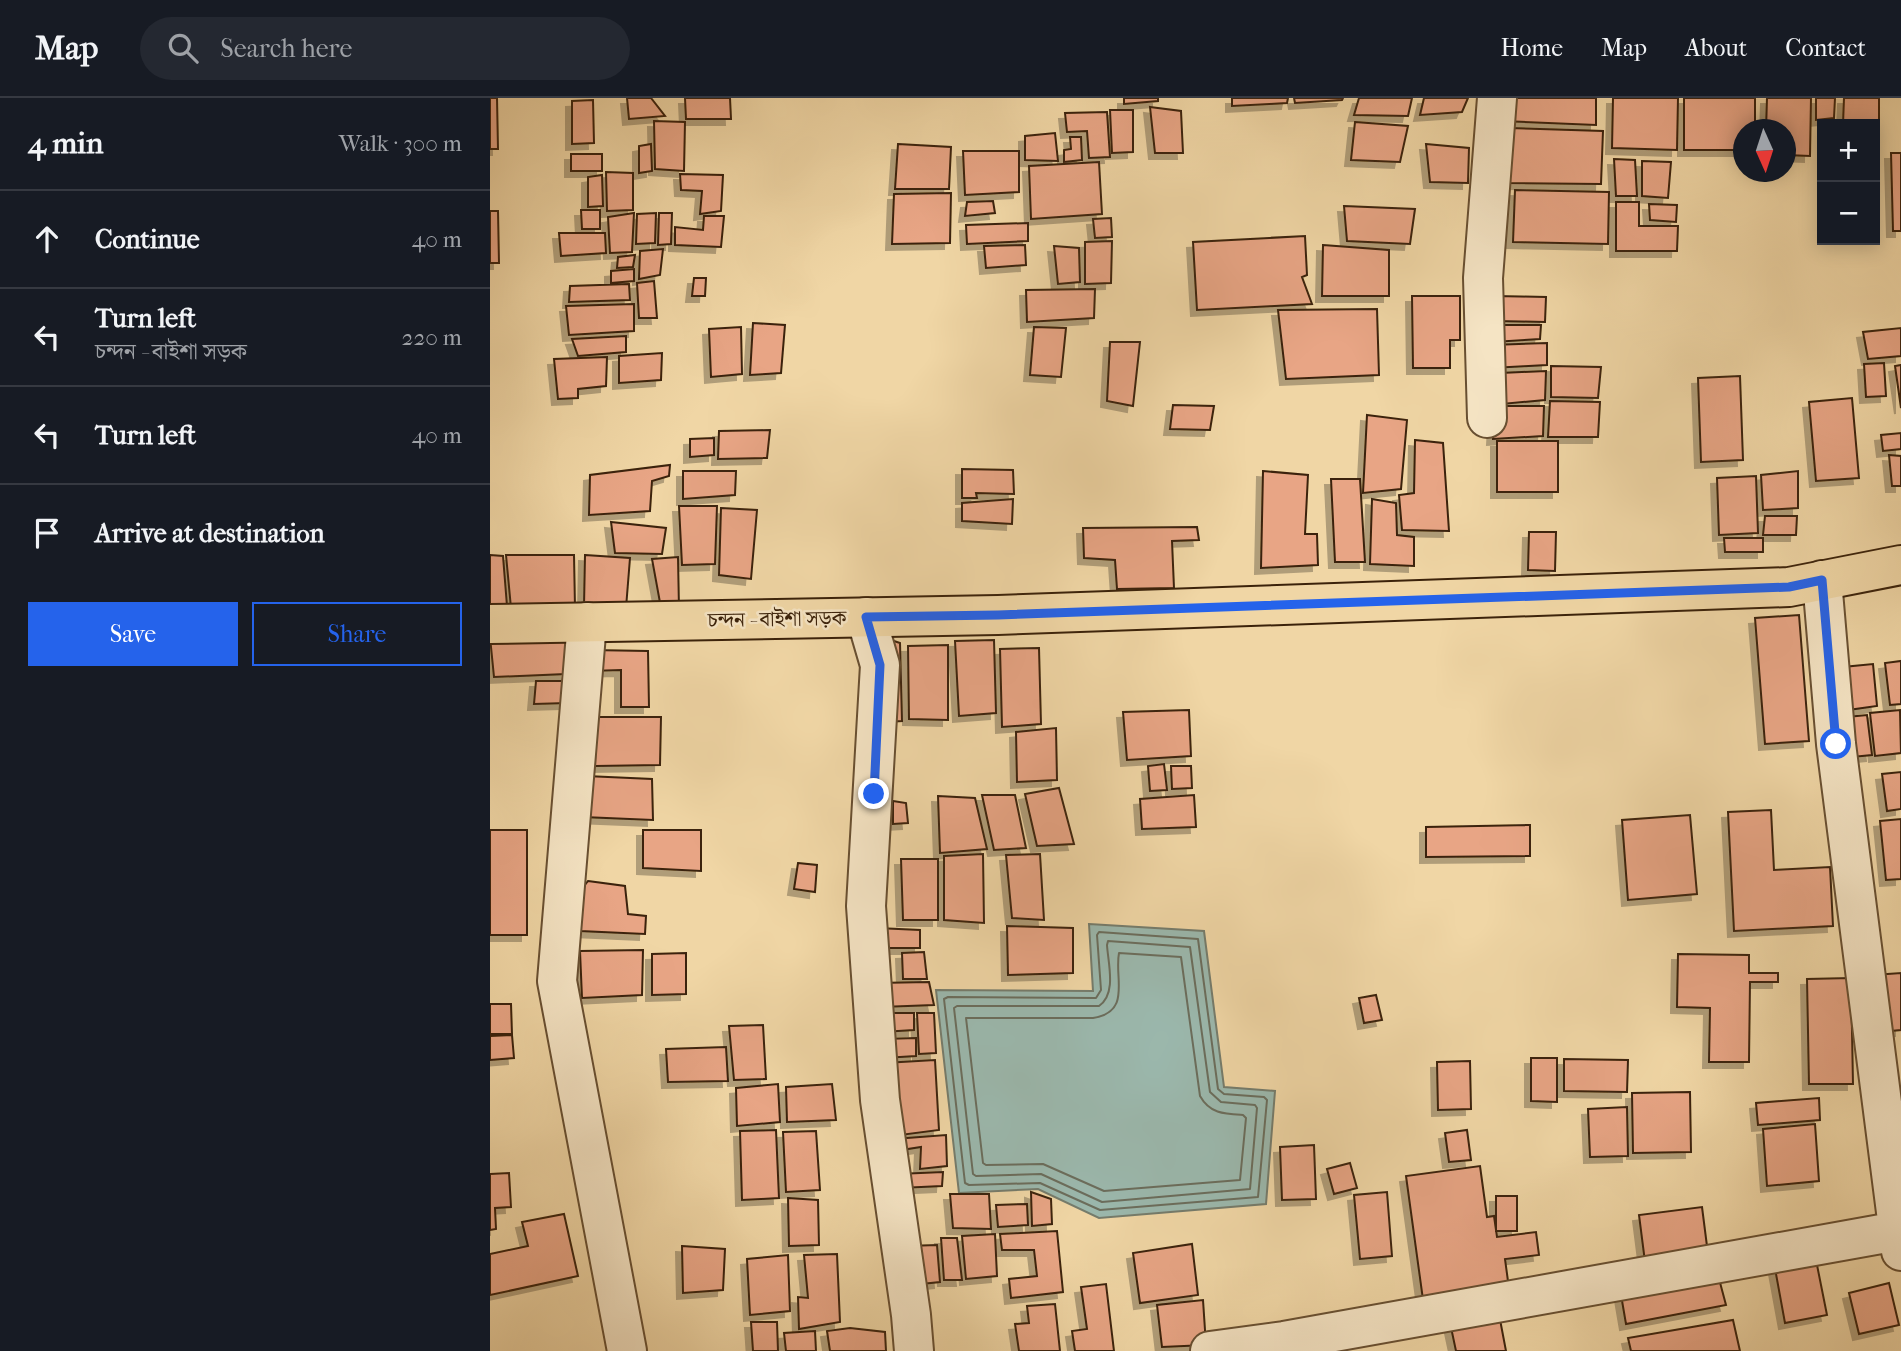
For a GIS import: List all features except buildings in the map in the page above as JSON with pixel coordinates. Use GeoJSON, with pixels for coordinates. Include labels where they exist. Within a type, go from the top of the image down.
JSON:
{"type":"FeatureCollection","features":[{"type":"Feature","properties":{"kind":"main road","name":"চন্দন - বাইশা সড়ক"},"geometry":{"type":"LineString","coordinates":[[490,624],[998,615],[1789,587],[1901,565]]}},
{"type":"Feature","properties":{"kind":"street"},"geometry":{"type":"LineString","coordinates":[[1487,418],[1483,278],[1497,98]]}},
{"type":"Feature","properties":{"kind":"street"},"geometry":{"type":"LineString","coordinates":[[1210,1351],[1899,1241],[1836,744],[1822,580]]}},
{"type":"Feature","properties":{"kind":"street"},"geometry":{"type":"LineString","coordinates":[[866,617],[880,665],[866,906],[880,1100],[914,1351]]}},
{"type":"Feature","properties":{"kind":"street"},"geometry":{"type":"LineString","coordinates":[[587,622],[556,981],[627,1351]]}},
{"type":"Feature","properties":{"kind":"water"},"geometry":{"type":"Polygon","coordinates":[[[1089,924],[1204,931],[1224,1087],[1275,1091],[1266,1204],[1099,1218],[1038,1189],[959,1193],[936,990],[1093,991],[1089,924]]]}},
{"type":"Feature","properties":{"kind":"route"},"geometry":{"type":"LineString","coordinates":[[874,794],[880,665],[866,617],[998,615],[1789,587],[1822,580],[1836,744]]}}]}
